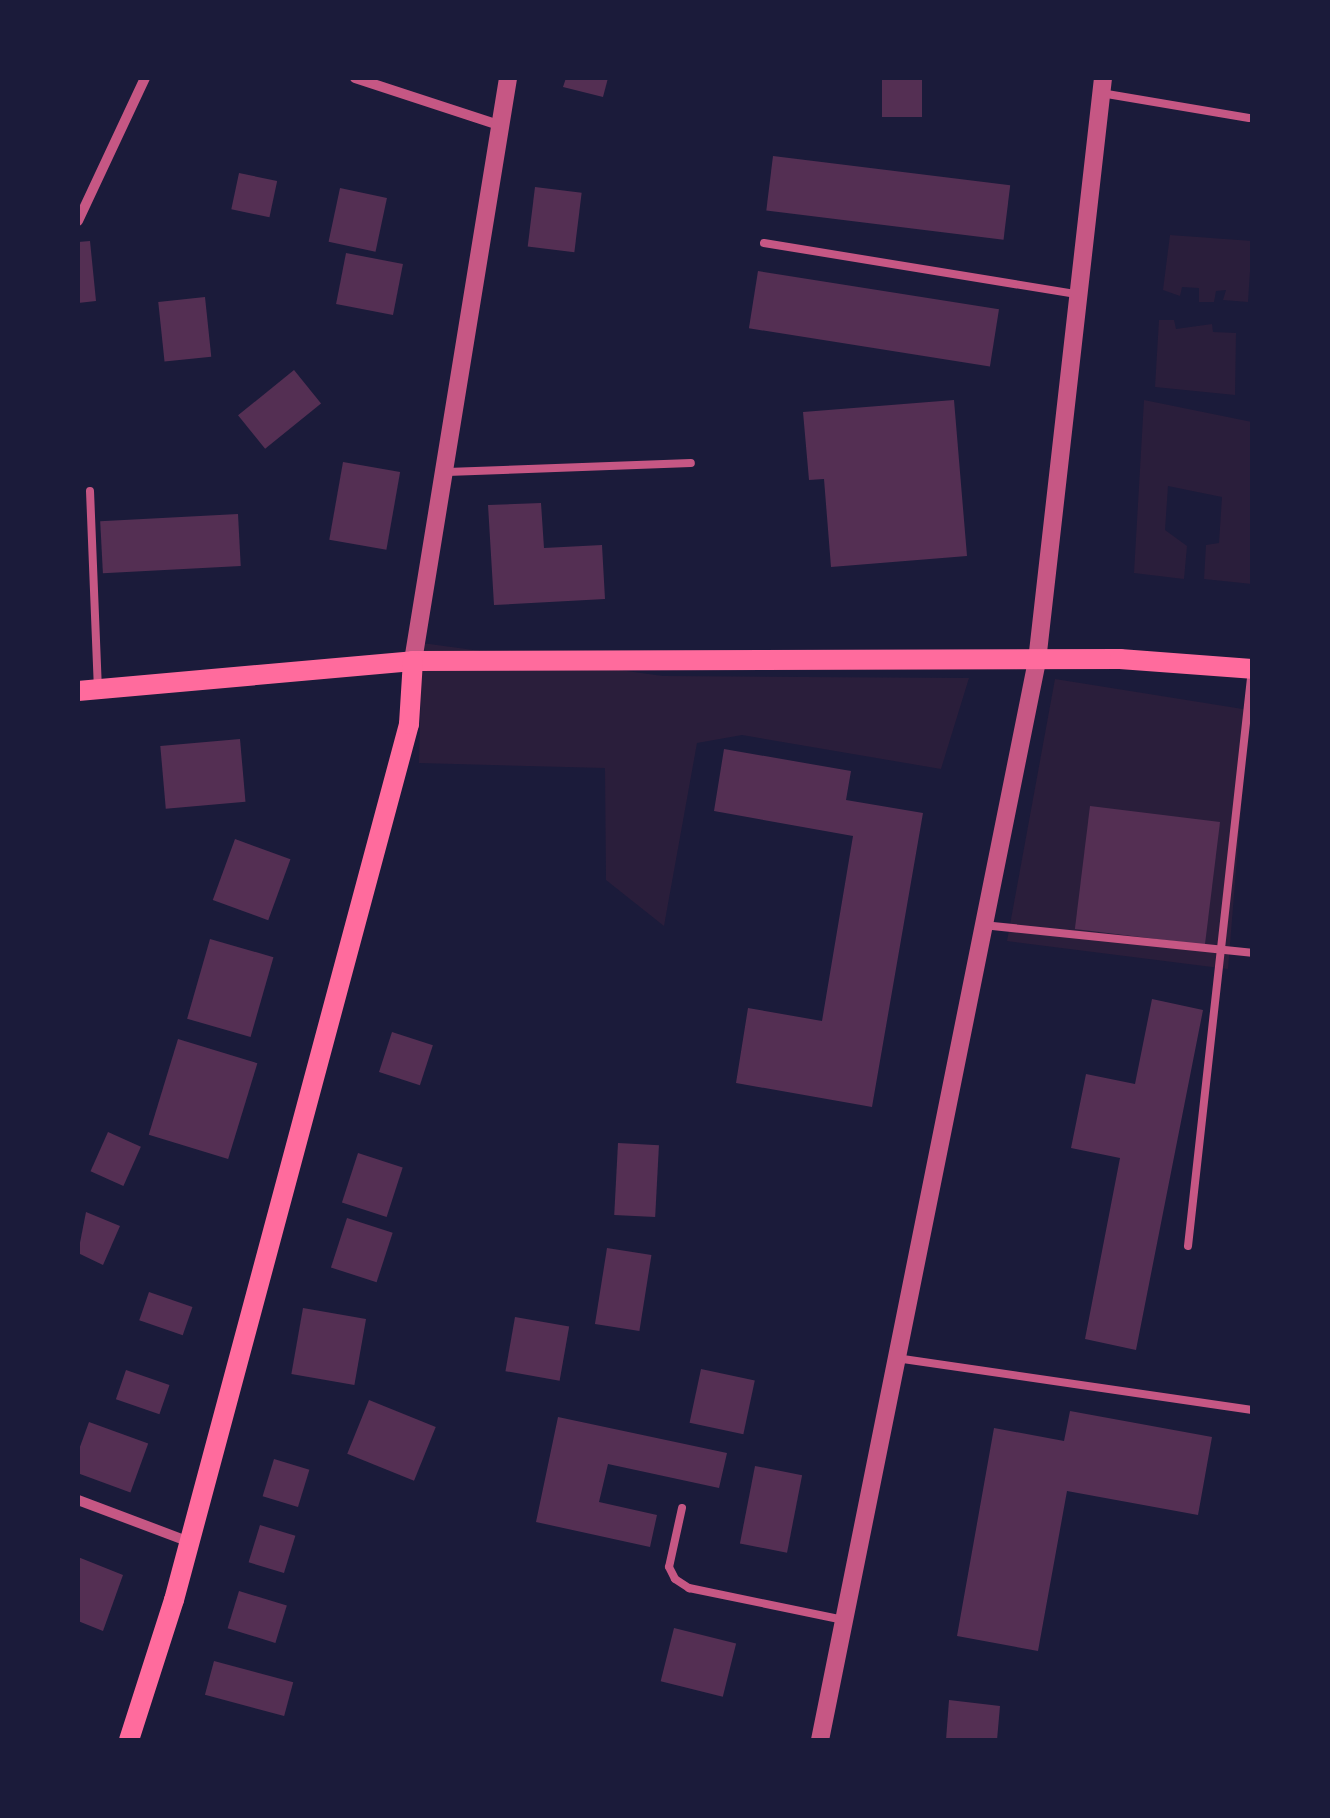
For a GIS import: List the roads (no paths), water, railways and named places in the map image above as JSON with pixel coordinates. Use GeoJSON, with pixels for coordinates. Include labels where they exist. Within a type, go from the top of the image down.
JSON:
{"type":"FeatureCollection","features":[{"type":"Feature","properties":{"kind":"main road"},"geometry":{"type":"LineString","coordinates":[[128,1740],[187,1541],[409,724],[413,661]]}},
{"type":"Feature","properties":{"kind":"main road"},"geometry":{"type":"LineString","coordinates":[[88,690],[413,661],[1037,661],[1252,670]]}},
{"type":"Feature","properties":{"kind":"street"},"geometry":{"type":"LineString","coordinates":[[78,221],[145,78]]}},
{"type":"Feature","properties":{"kind":"street"},"geometry":{"type":"LineString","coordinates":[[356,78],[496,124]]}},
{"type":"Feature","properties":{"kind":"street"},"geometry":{"type":"LineString","coordinates":[[413,661],[496,124],[508,78]]}},
{"type":"Feature","properties":{"kind":"street"},"geometry":{"type":"LineString","coordinates":[[820,1740],[1037,661],[1102,85]]}},
{"type":"Feature","properties":{"kind":"street"},"geometry":{"type":"LineString","coordinates":[[78,1500],[187,1541]]}},
{"type":"Feature","properties":{"kind":"lane"},"geometry":{"type":"LineString","coordinates":[[1102,85],[1249,118]]}},
{"type":"Feature","properties":{"kind":"lane"},"geometry":{"type":"LineString","coordinates":[[764,243],[1078,295]]}},
{"type":"Feature","properties":{"kind":"lane"},"geometry":{"type":"LineString","coordinates":[[442,472],[690,463]]}},
{"type":"Feature","properties":{"kind":"lane"},"geometry":{"type":"LineString","coordinates":[[88,690],[90,490]]}},
{"type":"Feature","properties":{"kind":"lane"},"geometry":{"type":"LineString","coordinates":[[1188,1246],[1224,950],[1252,670]]}},
{"type":"Feature","properties":{"kind":"lane"},"geometry":{"type":"LineString","coordinates":[[982,925],[1252,953]]}},
{"type":"Feature","properties":{"kind":"lane"},"geometry":{"type":"LineString","coordinates":[[896,1358],[1252,1410]]}},
{"type":"Feature","properties":{"kind":"lane"},"geometry":{"type":"LineString","coordinates":[[682,1508],[670,1567],[676,1579],[689,1588],[844,1620]]}}]}
